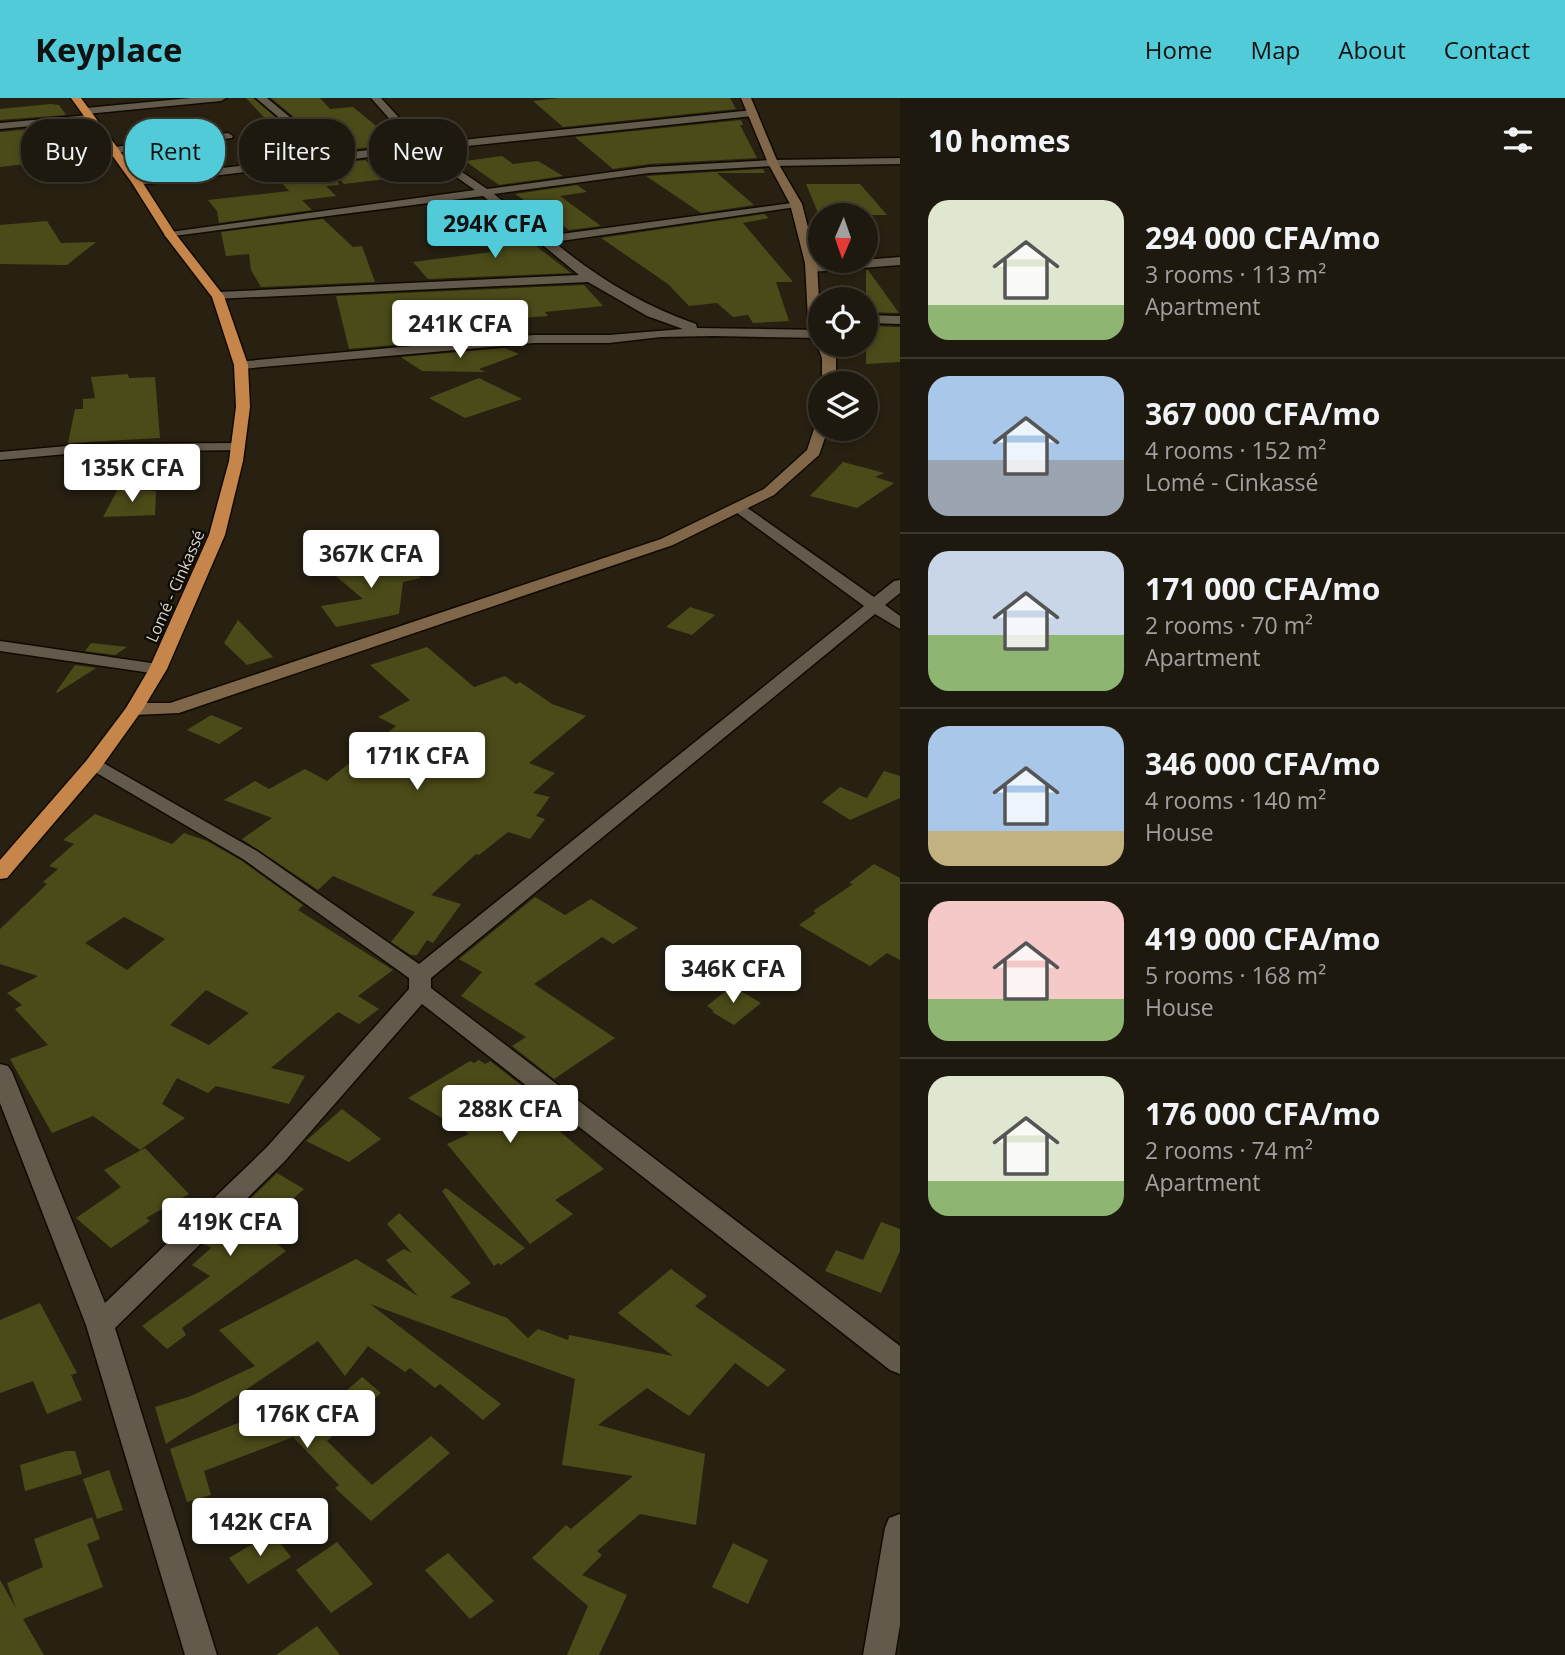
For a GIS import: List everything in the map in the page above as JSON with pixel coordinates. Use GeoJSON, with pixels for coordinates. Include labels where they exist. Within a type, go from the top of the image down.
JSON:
{"type":"FeatureCollection","features":[{"type":"Feature","properties":{"kind":"highway","name":"Lomé - Cinkassé"},"geometry":{"type":"LineString","coordinates":[[84,109],[125,165]]}},
{"type":"Feature","properties":{"kind":"highway","name":"Lomé - Cinkassé"},"geometry":{"type":"LineString","coordinates":[[0,873],[93,765],[134,709],[158,669],[218,535],[238,447],[243,407],[241,365],[218,296],[170,234],[137,182]]}},
{"type":"Feature","properties":{"kind":"street"},"geometry":{"type":"LineString","coordinates":[[0,126],[84,109],[221,98]]}},
{"type":"Feature","properties":{"kind":"street"},"geometry":{"type":"LineString","coordinates":[[261,98],[286,119]]}},
{"type":"Feature","properties":{"kind":"street"},"geometry":{"type":"LineString","coordinates":[[376,98],[395,119]]}},
{"type":"Feature","properties":{"kind":"street"},"geometry":{"type":"LineString","coordinates":[[746,98],[773,163],[796,204],[808,255]]}},
{"type":"Feature","properties":{"kind":"street"},"geometry":{"type":"LineString","coordinates":[[467,143],[753,113]]}},
{"type":"Feature","properties":{"kind":"street"},"geometry":{"type":"LineString","coordinates":[[114,150],[228,136]]}},
{"type":"Feature","properties":{"kind":"street"},"geometry":{"type":"LineString","coordinates":[[170,234],[649,170],[773,163],[900,161]]}},
{"type":"Feature","properties":{"kind":"street"},"geometry":{"type":"LineString","coordinates":[[467,180],[546,240],[590,278],[670,321],[713,332]]}},
{"type":"Feature","properties":{"kind":"street"},"geometry":{"type":"LineString","coordinates":[[546,240],[796,204]]}},
{"type":"Feature","properties":{"kind":"street"},"geometry":{"type":"LineString","coordinates":[[878,263],[900,261]]}},
{"type":"Feature","properties":{"kind":"street"},"geometry":{"type":"LineString","coordinates":[[218,296],[590,278]]}},
{"type":"Feature","properties":{"kind":"street"},"geometry":{"type":"LineString","coordinates":[[878,319],[900,320]]}},
{"type":"Feature","properties":{"kind":"street"},"geometry":{"type":"LineString","coordinates":[[241,365],[534,339],[609,339],[661,333],[713,332],[808,334]]}},
{"type":"Feature","properties":{"kind":"street"},"geometry":{"type":"LineString","coordinates":[[134,709],[172,709],[667,542],[769,492],[814,452],[817,441]]}},
{"type":"Feature","properties":{"kind":"street"},"geometry":{"type":"LineString","coordinates":[[0,456],[89,448],[238,447]]}},
{"type":"Feature","properties":{"kind":"street"},"geometry":{"type":"LineString","coordinates":[[738,507],[900,624]]}},
{"type":"Feature","properties":{"kind":"street"},"geometry":{"type":"LineString","coordinates":[[100,1325],[275,1155],[420,983],[900,585]]}},
{"type":"Feature","properties":{"kind":"street"},"geometry":{"type":"LineString","coordinates":[[0,646],[158,669]]}},
{"type":"Feature","properties":{"kind":"street"},"geometry":{"type":"LineString","coordinates":[[93,765],[250,855],[420,983],[900,1362]]}},
{"type":"Feature","properties":{"kind":"street"},"geometry":{"type":"LineString","coordinates":[[0,1072],[100,1325],[201,1655]]}},
{"type":"Feature","properties":{"kind":"street"},"geometry":{"type":"LineString","coordinates":[[879,1655],[900,1528]]}},
{"type":"Feature","properties":{"kind":"building"},"geometry":{"type":"Polygon","coordinates":[[[246,98],[253,98],[277,119],[266,119],[246,98]]]}},
{"type":"Feature","properties":{"kind":"building"},"geometry":{"type":"Polygon","coordinates":[[[271,98],[320,98],[330,109],[353,107],[369,120],[369,147],[355,149],[355,119],[296,119],[271,98]]]}},
{"type":"Feature","properties":{"kind":"building"},"geometry":{"type":"Polygon","coordinates":[[[559,98],[730,98],[736,109],[563,127],[533,101],[559,98]]]}},
{"type":"Feature","properties":{"kind":"building"},"geometry":{"type":"Polygon","coordinates":[[[59,105],[66,115],[0,120],[0,109],[59,105]]]}},
{"type":"Feature","properties":{"kind":"building"},"geometry":{"type":"Polygon","coordinates":[[[741,120],[743,125],[740,125],[757,158],[649,164],[613,169],[575,137],[741,120]]]}},
{"type":"Feature","properties":{"kind":"building"},"geometry":{"type":"Polygon","coordinates":[[[21,130],[21,165],[0,167],[0,132],[21,130]]]}},
{"type":"Feature","properties":{"kind":"building"},"geometry":{"type":"Polygon","coordinates":[[[502,156],[513,164],[538,161],[563,176],[499,185],[467,161],[502,156]]]}},
{"type":"Feature","properties":{"kind":"building"},"geometry":{"type":"Polygon","coordinates":[[[365,160],[369,164],[369,181],[344,184],[342,182],[355,182],[355,161],[365,160]]]}},
{"type":"Feature","properties":{"kind":"building"},"geometry":{"type":"Polygon","coordinates":[[[763,169],[765,173],[717,173],[754,205],[701,213],[646,176],[763,169]]]}},
{"type":"Feature","properties":{"kind":"building"},"geometry":{"type":"Polygon","coordinates":[[[281,182],[338,182],[339,185],[326,186],[336,196],[302,200],[312,210],[219,223],[217,211],[208,200],[289,191],[281,182]]]}},
{"type":"Feature","properties":{"kind":"building"},"geometry":{"type":"Polygon","coordinates":[[[806,184],[860,184],[877,203],[814,203],[806,184]]]}},
{"type":"Feature","properties":{"kind":"building"},"geometry":{"type":"Polygon","coordinates":[[[577,185],[587,192],[560,196],[601,226],[569,230],[515,194],[577,185]]]}},
{"type":"Feature","properties":{"kind":"building"},"geometry":{"type":"Polygon","coordinates":[[[878,205],[887,215],[878,215],[878,205]]]}},
{"type":"Feature","properties":{"kind":"building"},"geometry":{"type":"Polygon","coordinates":[[[764,214],[769,218],[743,223],[793,282],[776,282],[789,321],[753,323],[748,315],[733,317],[717,303],[689,306],[668,284],[601,238],[764,214]]]}},
{"type":"Feature","properties":{"kind":"building"},"geometry":{"type":"Polygon","coordinates":[[[323,219],[353,247],[362,246],[375,282],[261,287],[251,270],[249,254],[226,256],[221,232],[323,219]]]}},
{"type":"Feature","properties":{"kind":"building"},"geometry":{"type":"Polygon","coordinates":[[[47,221],[61,243],[96,242],[67,265],[0,264],[0,225],[47,221]]]}},
{"type":"Feature","properties":{"kind":"building"},"geometry":{"type":"Polygon","coordinates":[[[514,229],[571,273],[428,279],[413,262],[500,251],[483,233],[514,229]]]}},
{"type":"Feature","properties":{"kind":"building"},"geometry":{"type":"Polygon","coordinates":[[[866,273],[870,273],[899,313],[878,312],[878,287],[866,287],[866,273]]]}},
{"type":"Feature","properties":{"kind":"building"},"geometry":{"type":"Polygon","coordinates":[[[584,285],[603,306],[545,312],[548,316],[443,324],[478,337],[349,349],[336,296],[584,285]]]}},
{"type":"Feature","properties":{"kind":"building"},"geometry":{"type":"Polygon","coordinates":[[[878,326],[900,327],[900,362],[866,364],[866,357],[878,357],[878,326]]]}},
{"type":"Feature","properties":{"kind":"building"},"geometry":{"type":"Polygon","coordinates":[[[505,348],[519,354],[479,369],[485,372],[422,371],[401,357],[505,348]]]}},
{"type":"Feature","properties":{"kind":"building"},"geometry":{"type":"Polygon","coordinates":[[[128,374],[129,378],[155,377],[160,438],[68,443],[75,409],[83,409],[83,399],[95,398],[91,377],[128,374]]]}},
{"type":"Feature","properties":{"kind":"building"},"geometry":{"type":"Polygon","coordinates":[[[479,378],[522,399],[465,418],[429,398],[479,378]]]}},
{"type":"Feature","properties":{"kind":"building"},"geometry":{"type":"Polygon","coordinates":[[[843,462],[884,473],[875,477],[894,483],[857,508],[810,496],[843,462]]]}},
{"type":"Feature","properties":{"kind":"building"},"geometry":{"type":"Polygon","coordinates":[[[118,489],[156,491],[155,515],[103,517],[118,489]]]}},
{"type":"Feature","properties":{"kind":"building"},"geometry":{"type":"Polygon","coordinates":[[[393,553],[421,578],[403,582],[399,614],[336,627],[321,606],[363,599],[331,572],[393,553]]]}},
{"type":"Feature","properties":{"kind":"building"},"geometry":{"type":"Polygon","coordinates":[[[690,607],[715,615],[692,635],[666,627],[690,607]]]}},
{"type":"Feature","properties":{"kind":"building"},"geometry":{"type":"Polygon","coordinates":[[[238,620],[273,657],[247,665],[224,643],[238,620]]]}},
{"type":"Feature","properties":{"kind":"building"},"geometry":{"type":"Polygon","coordinates":[[[91,643],[127,647],[115,655],[85,651],[91,643]]]}},
{"type":"Feature","properties":{"kind":"building"},"geometry":{"type":"Polygon","coordinates":[[[427,647],[474,687],[505,676],[516,684],[520,682],[552,704],[586,716],[529,763],[555,773],[533,793],[550,797],[536,816],[545,819],[530,839],[508,832],[479,855],[476,854],[431,895],[461,904],[433,943],[427,940],[417,955],[411,955],[391,942],[415,912],[333,876],[318,890],[242,839],[272,818],[224,800],[255,781],[269,789],[305,769],[327,781],[396,726],[378,717],[410,700],[370,665],[427,647]]]}},
{"type":"Feature","properties":{"kind":"building"},"geometry":{"type":"Polygon","coordinates":[[[75,665],[96,668],[57,693],[56,692],[75,665]]]}},
{"type":"Feature","properties":{"kind":"building"},"geometry":{"type":"Polygon","coordinates":[[[211,715],[243,728],[219,744],[187,730],[211,715]]]}},
{"type":"Feature","properties":{"kind":"building"},"geometry":{"type":"Polygon","coordinates":[[[884,771],[900,776],[900,798],[850,820],[822,802],[840,787],[869,799],[867,798],[884,771]]]}},
{"type":"Feature","properties":{"kind":"building"},"geometry":{"type":"Polygon","coordinates":[[[95,814],[172,844],[184,833],[207,841],[242,861],[303,905],[298,910],[393,970],[358,996],[379,1009],[359,1024],[338,1012],[271,1068],[305,1076],[289,1104],[216,1086],[208,1093],[177,1078],[162,1104],[185,1118],[140,1150],[93,1116],[52,1133],[10,1059],[48,1045],[15,1009],[22,1005],[7,993],[38,976],[0,964],[0,929],[47,884],[43,882],[58,869],[49,866],[74,844],[63,840],[95,814]],[[124,917],[85,943],[127,970],[165,939],[124,917]],[[206,990],[170,1025],[209,1045],[249,1013],[206,990]]]}},
{"type":"Feature","properties":{"kind":"building"},"geometry":{"type":"Polygon","coordinates":[[[874,864],[900,878],[900,960],[887,953],[870,966],[799,925],[816,913],[813,911],[853,884],[849,883],[874,864]]]}},
{"type":"Feature","properties":{"kind":"building"},"geometry":{"type":"Polygon","coordinates":[[[535,897],[565,915],[591,899],[638,928],[613,944],[602,937],[534,984],[615,1038],[554,1079],[512,1046],[526,1037],[461,996],[482,972],[459,959],[535,897]]]}},
{"type":"Feature","properties":{"kind":"building"},"geometry":{"type":"Polygon","coordinates":[[[732,986],[761,1003],[734,1025],[707,1006],[732,986]]]}},
{"type":"Feature","properties":{"kind":"building"},"geometry":{"type":"Polygon","coordinates":[[[479,1060],[485,1064],[490,1061],[538,1098],[559,1119],[550,1123],[604,1169],[555,1200],[573,1214],[530,1244],[447,1144],[469,1134],[408,1098],[470,1061],[474,1063],[479,1060]]]}},
{"type":"Feature","properties":{"kind":"building"},"geometry":{"type":"Polygon","coordinates":[[[342,1109],[381,1139],[349,1162],[306,1141],[342,1109]]]}},
{"type":"Feature","properties":{"kind":"building"},"geometry":{"type":"Polygon","coordinates":[[[145,1148],[189,1194],[146,1218],[150,1221],[111,1248],[76,1218],[121,1187],[104,1170],[145,1148]]]}},
{"type":"Feature","properties":{"kind":"building"},"geometry":{"type":"Polygon","coordinates":[[[277,1173],[304,1189],[277,1213],[289,1220],[270,1238],[286,1251],[182,1328],[186,1335],[167,1349],[142,1326],[210,1276],[192,1265],[211,1248],[204,1244],[277,1173]]]}},
{"type":"Feature","properties":{"kind":"building"},"geometry":{"type":"Polygon","coordinates":[[[446,1188],[525,1248],[501,1265],[498,1263],[494,1266],[442,1191],[446,1188]]]}},
{"type":"Feature","properties":{"kind":"building"},"geometry":{"type":"Polygon","coordinates":[[[399,1213],[471,1283],[450,1297],[507,1318],[528,1338],[538,1329],[568,1340],[569,1335],[673,1356],[618,1313],[671,1269],[707,1296],[695,1306],[786,1370],[768,1387],[735,1363],[689,1416],[647,1388],[598,1425],[705,1454],[696,1525],[640,1514],[597,1551],[602,1555],[582,1575],[627,1595],[599,1655],[567,1655],[588,1606],[532,1558],[566,1525],[571,1529],[633,1476],[562,1465],[575,1379],[370,1304],[501,1404],[483,1420],[440,1384],[435,1388],[410,1368],[405,1372],[368,1346],[345,1376],[318,1341],[166,1444],[155,1407],[191,1396],[255,1366],[219,1330],[356,1259],[418,1296],[386,1260],[404,1249],[412,1253],[387,1224],[399,1213]]]}},
{"type":"Feature","properties":{"kind":"building"},"geometry":{"type":"Polygon","coordinates":[[[881,1222],[900,1229],[900,1251],[881,1293],[825,1271],[836,1250],[863,1260],[881,1222]]]}},
{"type":"Feature","properties":{"kind":"building"},"geometry":{"type":"Polygon","coordinates":[[[40,1303],[77,1373],[71,1375],[82,1400],[47,1414],[33,1381],[0,1393],[0,1320],[40,1303]]]}},
{"type":"Feature","properties":{"kind":"building"},"geometry":{"type":"Polygon","coordinates":[[[362,1377],[381,1393],[327,1441],[372,1485],[431,1436],[450,1453],[371,1521],[335,1488],[339,1485],[293,1437],[204,1471],[211,1495],[187,1502],[170,1449],[270,1411],[283,1398],[289,1404],[303,1399],[313,1420],[362,1377]]]}},
{"type":"Feature","properties":{"kind":"building"},"geometry":{"type":"Polygon","coordinates":[[[66,1451],[75,1451],[82,1474],[25,1491],[20,1465],[66,1451]]]}},
{"type":"Feature","properties":{"kind":"building"},"geometry":{"type":"Polygon","coordinates":[[[109,1470],[123,1510],[97,1519],[83,1479],[109,1470]]]}},
{"type":"Feature","properties":{"kind":"building"},"geometry":{"type":"Polygon","coordinates":[[[92,1517],[100,1539],[87,1544],[103,1587],[23,1619],[44,1655],[0,1655],[0,1580],[16,1608],[7,1583],[43,1567],[34,1539],[92,1517]]]}},
{"type":"Feature","properties":{"kind":"building"},"geometry":{"type":"Polygon","coordinates":[[[272,1532],[291,1557],[248,1584],[229,1558],[272,1532]]]}},
{"type":"Feature","properties":{"kind":"building"},"geometry":{"type":"Polygon","coordinates":[[[337,1542],[373,1584],[331,1613],[296,1570],[337,1542]]]}},
{"type":"Feature","properties":{"kind":"building"},"geometry":{"type":"Polygon","coordinates":[[[733,1543],[768,1560],[748,1604],[712,1587],[733,1543]]]}},
{"type":"Feature","properties":{"kind":"building"},"geometry":{"type":"Polygon","coordinates":[[[448,1553],[494,1601],[470,1619],[425,1570],[448,1553]]]}},
{"type":"Feature","properties":{"kind":"building"},"geometry":{"type":"Polygon","coordinates":[[[317,1626],[340,1655],[276,1655],[317,1626]]]}}]}
